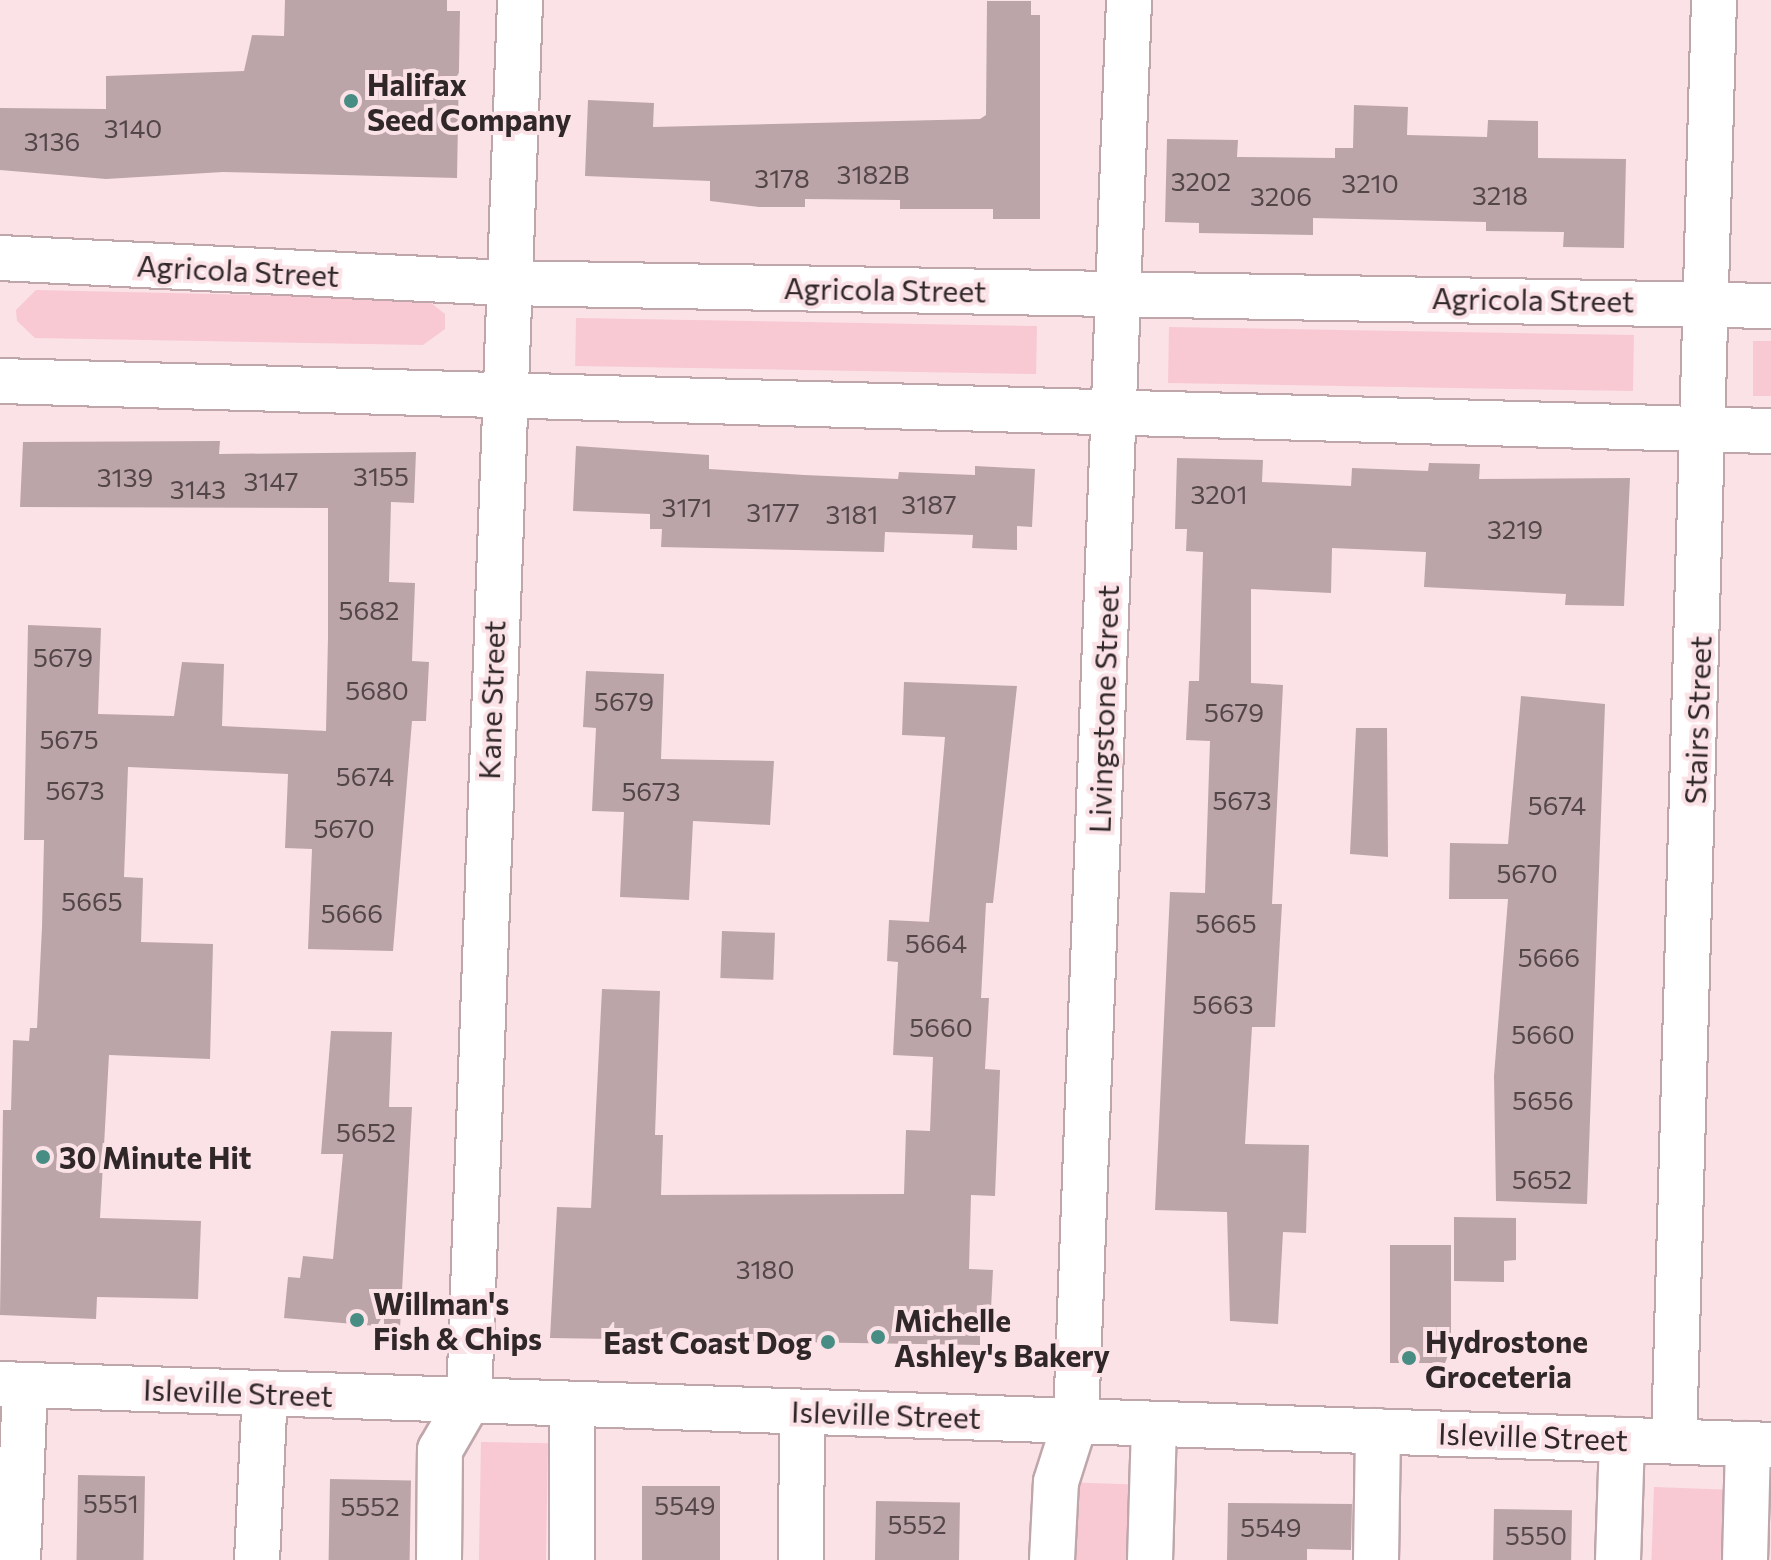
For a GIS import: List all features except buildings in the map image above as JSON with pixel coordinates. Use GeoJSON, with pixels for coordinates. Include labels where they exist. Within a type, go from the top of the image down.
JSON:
{"type":"FeatureCollection","features":[{"type":"Feature","properties":{"kind":"street","name":"Kane Street"},"geometry":{"type":"LineString","coordinates":[[469,1400],[505,283],[520,0]]}},
{"type":"Feature","properties":{"kind":"street","name":"Livingstone Street"},"geometry":{"type":"LineString","coordinates":[[1052,1560],[1056,1482],[1076,1419],[1116,413],[1129,0]]}},
{"type":"Feature","properties":{"kind":"street","name":"Stairs Street"},"geometry":{"type":"LineString","coordinates":[[1674,1440],[1710,302],[1714,0]]}},
{"type":"Feature","properties":{"kind":"street","name":"Agricola Street"},"geometry":{"type":"LineString","coordinates":[[0,258],[505,283],[1710,302],[1771,306]]}},
{"type":"Feature","properties":{"kind":"street"},"geometry":{"type":"LineString","coordinates":[[0,381],[501,400],[1771,431]]}},
{"type":"Feature","properties":{"kind":"street"},"geometry":{"type":"LineString","coordinates":[[12,1384],[18,1560]]}},
{"type":"Feature","properties":{"kind":"street","name":"Isleville Street"},"geometry":{"type":"LineString","coordinates":[[12,1384],[1760,1444]]}},
{"type":"Feature","properties":{"kind":"street"},"geometry":{"type":"LineString","coordinates":[[257,1560],[265,1393]]}},
{"type":"Feature","properties":{"kind":"street"},"geometry":{"type":"LineString","coordinates":[[439,1560],[440,1450],[469,1400]]}},
{"type":"Feature","properties":{"kind":"street"},"geometry":{"type":"LineString","coordinates":[[572,1404],[572,1560]]}},
{"type":"Feature","properties":{"kind":"street"},"geometry":{"type":"LineString","coordinates":[[801,1560],[802,1412]]}},
{"type":"Feature","properties":{"kind":"street"},"geometry":{"type":"LineString","coordinates":[[1150,1560],[1154,1424]]}},
{"type":"Feature","properties":{"kind":"street"},"geometry":{"type":"LineString","coordinates":[[1376,1560],[1378,1431]]}},
{"type":"Feature","properties":{"kind":"street"},"geometry":{"type":"LineString","coordinates":[[1618,1560],[1622,1440]]}},
{"type":"Feature","properties":{"kind":"street"},"geometry":{"type":"LineString","coordinates":[[1745,1560],[1760,1444]]}},
{"type":"Feature","properties":{"kind":"shaded area"},"geometry":{"type":"Polygon","coordinates":[[[36,290],[426,299],[445,314],[445,329],[423,345],[35,338],[17,321],[16,310],[36,290]]]}},
{"type":"Feature","properties":{"kind":"shaded area"},"geometry":{"type":"Polygon","coordinates":[[[576,318],[1037,326],[1036,374],[575,366],[576,318]]]}},
{"type":"Feature","properties":{"kind":"shaded area"},"geometry":{"type":"Polygon","coordinates":[[[1169,327],[1634,335],[1633,391],[1168,383],[1169,327]]]}},
{"type":"Feature","properties":{"kind":"shaded area"},"geometry":{"type":"Polygon","coordinates":[[[1753,341],[1771,341],[1771,396],[1753,396],[1753,341]]]}},
{"type":"Feature","properties":{"kind":"shaded area"},"geometry":{"type":"Polygon","coordinates":[[[481,1442],[548,1443],[546,1560],[479,1560],[481,1442]]]}},
{"type":"Feature","properties":{"kind":"shaded area"},"geometry":{"type":"Polygon","coordinates":[[[1062,1482],[1132,1484],[1129,1560],[1059,1560],[1062,1482]]]}},
{"type":"Feature","properties":{"kind":"shaded area"},"geometry":{"type":"Polygon","coordinates":[[[1654,1487],[1723,1489],[1720,1560],[1651,1560],[1654,1487]]]}},
{"type":"Feature","properties":{"kind":"place","name":"Halifax Seed Company"},"geometry":{"type":"Point","coordinates":[351,101]}},
{"type":"Feature","properties":{"kind":"place","name":"30 Minute Hit"},"geometry":{"type":"Point","coordinates":[43,1157]}},
{"type":"Feature","properties":{"kind":"place","name":"Willman's Fish & Chips"},"geometry":{"type":"Point","coordinates":[357,1320]}},
{"type":"Feature","properties":{"kind":"place","name":"Michelle Ashley's Bakery"},"geometry":{"type":"Point","coordinates":[878,1337]}},
{"type":"Feature","properties":{"kind":"place","name":"East Coast Dog"},"geometry":{"type":"Point","coordinates":[828,1342]}},
{"type":"Feature","properties":{"kind":"place","name":"Hydrostone Groceteria"},"geometry":{"type":"Point","coordinates":[1409,1358]}}]}
